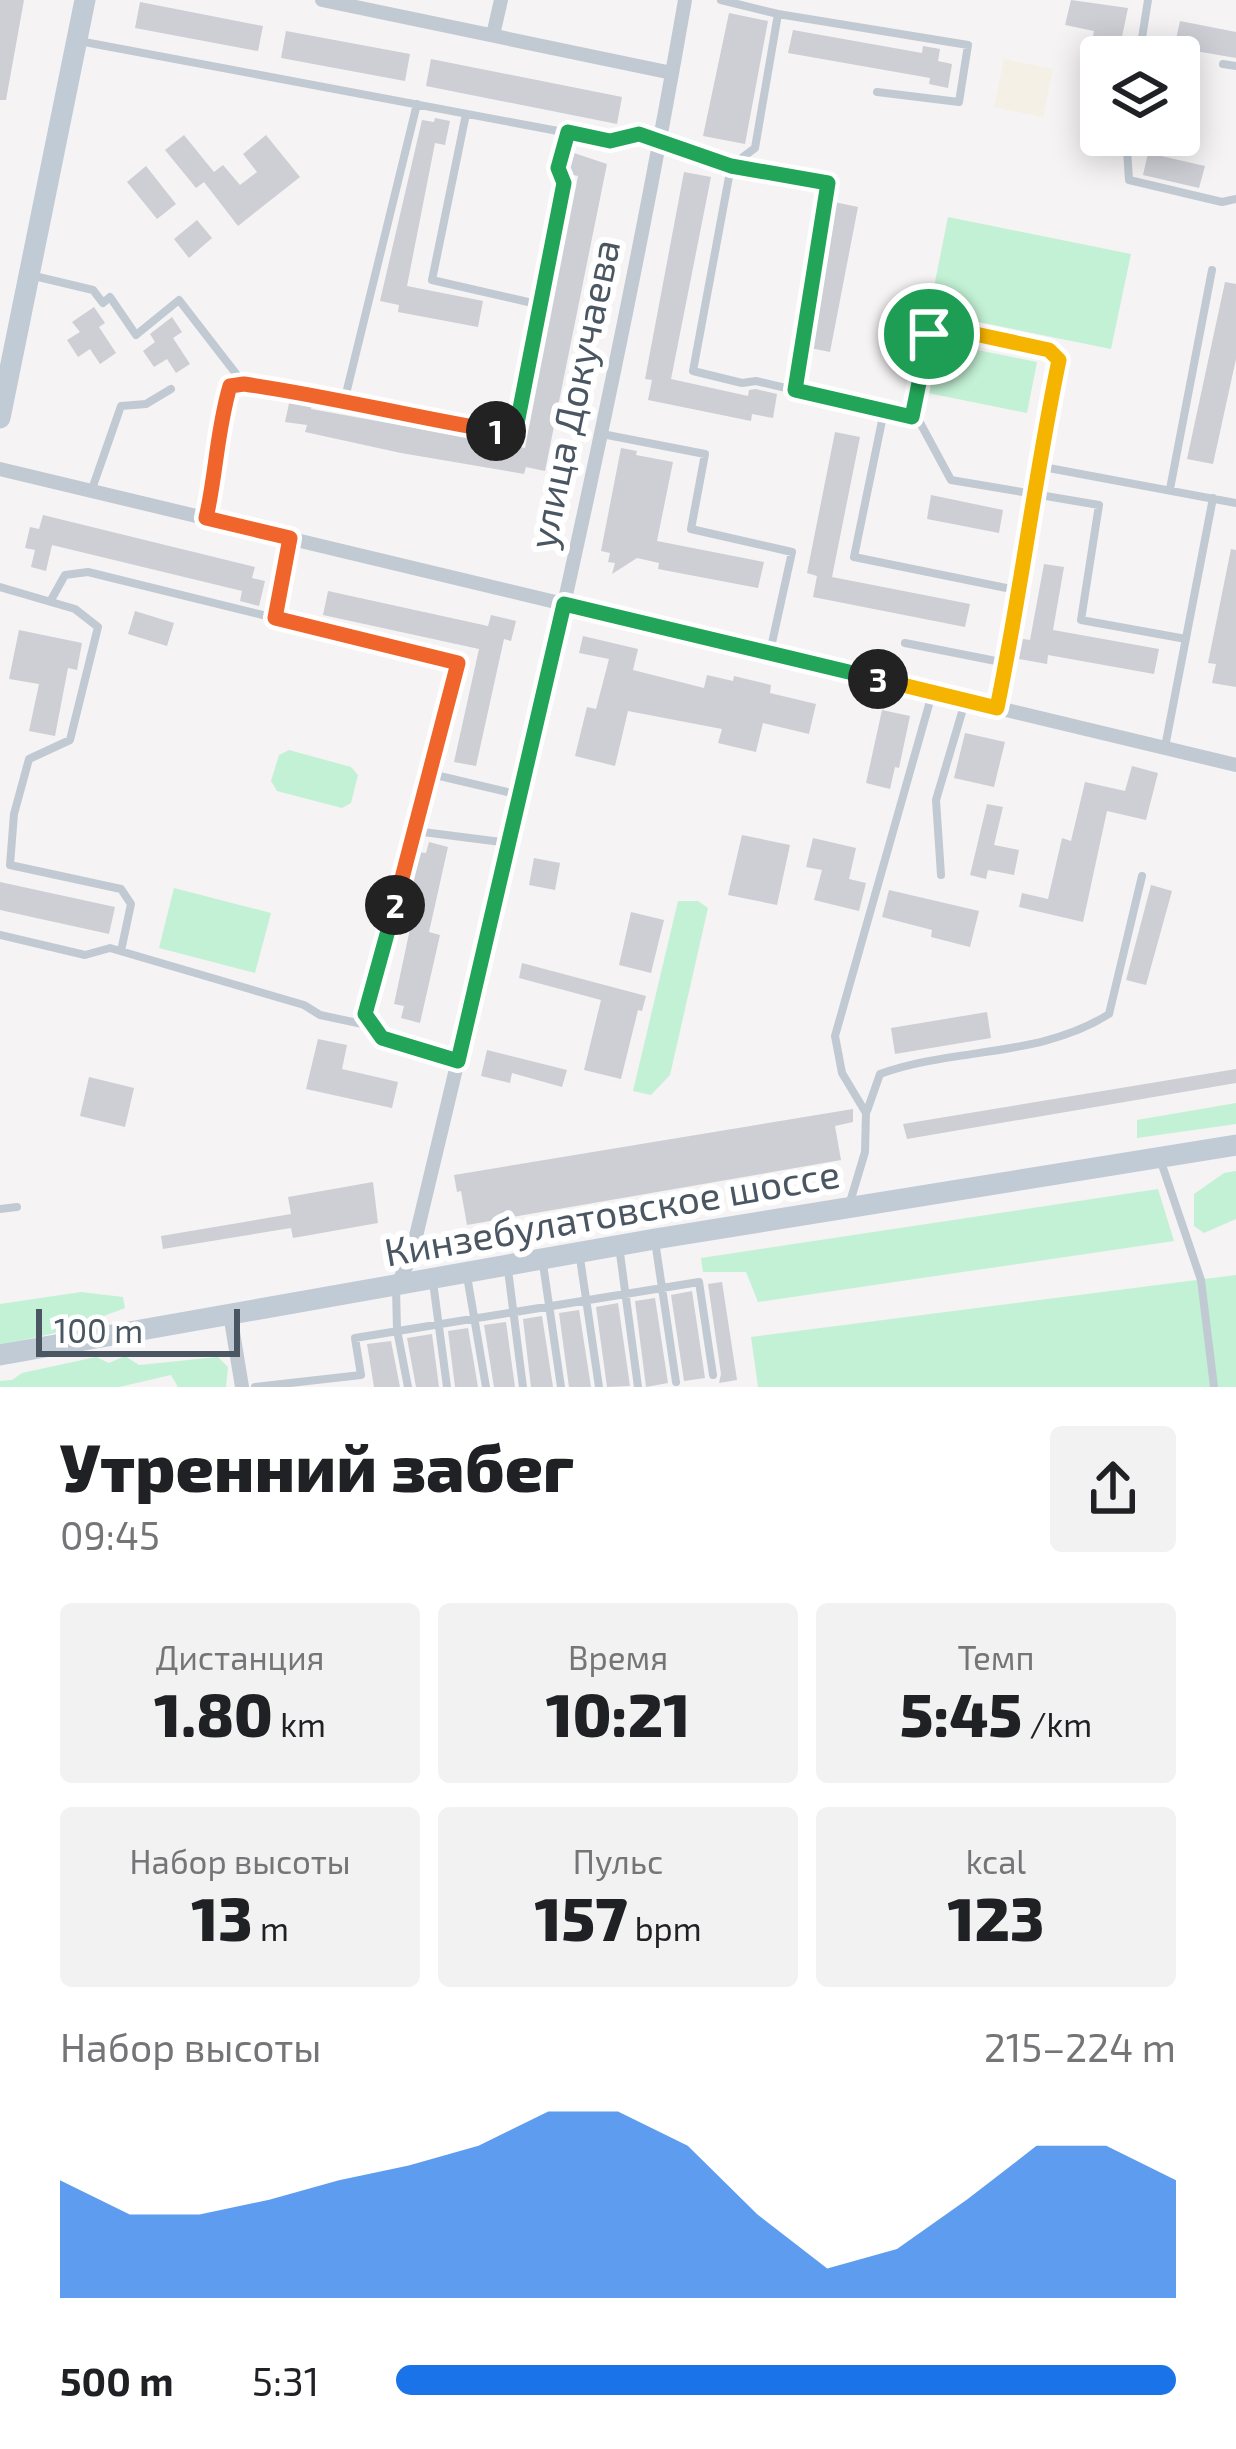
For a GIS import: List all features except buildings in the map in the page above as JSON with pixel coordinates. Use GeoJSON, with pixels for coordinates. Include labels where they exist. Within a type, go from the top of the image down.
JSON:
{"type":"FeatureCollection","features":[{"type":"Feature","properties":{"kind":"main road"},"geometry":{"type":"LineString","coordinates":[[0,418],[86,0]]}},
{"type":"Feature","properties":{"kind":"main road","name":"Кинзебулатовское шоссе"},"geometry":{"type":"LineString","coordinates":[[0,1354],[655,1239],[1236,1145]]}},
{"type":"Feature","properties":{"kind":"street"},"geometry":{"type":"LineString","coordinates":[[322,0],[672,73]]}},
{"type":"Feature","properties":{"kind":"street"},"geometry":{"type":"LineString","coordinates":[[493,35],[501,0]]}},
{"type":"Feature","properties":{"kind":"street","name":"улица Докучаева"},"geometry":{"type":"LineString","coordinates":[[396,1287],[412,1257],[564,604],[661,143],[685,0]]}},
{"type":"Feature","properties":{"kind":"street"},"geometry":{"type":"LineString","coordinates":[[0,469],[1236,765]]}},
{"type":"Feature","properties":{"kind":"street"},"geometry":{"type":"LineString","coordinates":[[230,1314],[242,1387]]}},
{"type":"Feature","properties":{"kind":"lane"},"geometry":{"type":"LineString","coordinates":[[721,0],[968,45],[959,101],[877,92]]}},
{"type":"Feature","properties":{"kind":"lane"},"geometry":{"type":"LineString","coordinates":[[1142,36],[1148,0]]}},
{"type":"Feature","properties":{"kind":"lane"},"geometry":{"type":"LineString","coordinates":[[778,14],[755,148],[731,166],[693,371],[918,418],[951,480],[1099,505],[1082,620],[1186,639]]}},
{"type":"Feature","properties":{"kind":"lane"},"geometry":{"type":"LineString","coordinates":[[77,40],[610,141],[639,134],[731,166],[828,183],[795,390]]}},
{"type":"Feature","properties":{"kind":"lane"},"geometry":{"type":"LineString","coordinates":[[1223,64],[1236,66]]}},
{"type":"Feature","properties":{"kind":"lane"},"geometry":{"type":"LineString","coordinates":[[344,402],[417,104]]}},
{"type":"Feature","properties":{"kind":"lane"},"geometry":{"type":"LineString","coordinates":[[466,114],[432,280],[541,305]]}},
{"type":"Feature","properties":{"kind":"lane"},"geometry":{"type":"LineString","coordinates":[[206,518],[230,386],[332,397],[515,434],[564,183],[558,168],[568,132]]}},
{"type":"Feature","properties":{"kind":"lane"},"geometry":{"type":"LineString","coordinates":[[1127,156],[1129,180],[1222,202],[1236,199]]}},
{"type":"Feature","properties":{"kind":"lane"},"geometry":{"type":"LineString","coordinates":[[1170,489],[1212,271]]}},
{"type":"Feature","properties":{"kind":"lane"},"geometry":{"type":"LineString","coordinates":[[30,275],[93,290],[103,303],[110,297],[136,335],[179,300],[244,384]]}},
{"type":"Feature","properties":{"kind":"lane"},"geometry":{"type":"LineString","coordinates":[[912,417],[929,334],[938,326],[1049,350],[1059,360],[997,708]]}},
{"type":"Feature","properties":{"kind":"lane"},"geometry":{"type":"LineString","coordinates":[[92,491],[121,406],[146,404],[171,388]]}},
{"type":"Feature","properties":{"kind":"lane"},"geometry":{"type":"LineString","coordinates":[[884,411],[854,557],[1021,591]]}},
{"type":"Feature","properties":{"kind":"lane"},"geometry":{"type":"LineString","coordinates":[[598,433],[705,454],[691,529],[792,552],[770,653]]}},
{"type":"Feature","properties":{"kind":"lane"},"geometry":{"type":"LineString","coordinates":[[1038,466],[1236,503]]}},
{"type":"Feature","properties":{"kind":"lane"},"geometry":{"type":"LineString","coordinates":[[1165,748],[1213,498]]}},
{"type":"Feature","properties":{"kind":"lane"},"geometry":{"type":"LineString","coordinates":[[275,618],[290,538]]}},
{"type":"Feature","properties":{"kind":"lane"},"geometry":{"type":"LineString","coordinates":[[50,601],[65,575],[88,572],[458,663],[365,1014],[382,1038],[458,1061]]}},
{"type":"Feature","properties":{"kind":"lane"},"geometry":{"type":"LineString","coordinates":[[0,587],[75,608],[98,627],[70,740],[29,759],[14,814],[10,865],[121,889],[131,904],[121,951]]}},
{"type":"Feature","properties":{"kind":"lane"},"geometry":{"type":"LineString","coordinates":[[905,643],[1006,663]]}},
{"type":"Feature","properties":{"kind":"lane"},"geometry":{"type":"LineString","coordinates":[[866,1113],[842,1073],[835,1036],[932,692]]}},
{"type":"Feature","properties":{"kind":"lane"},"geometry":{"type":"LineString","coordinates":[[941,875],[936,800],[965,700]]}},
{"type":"Feature","properties":{"kind":"lane"},"geometry":{"type":"LineString","coordinates":[[427,773],[520,796]]}},
{"type":"Feature","properties":{"kind":"lane"},"geometry":{"type":"LineString","coordinates":[[415,831],[509,843]]}},
{"type":"Feature","properties":{"kind":"lane"},"geometry":{"type":"LineString","coordinates":[[848,1210],[865,1152],[866,1113],[880,1074],[912,1062],[951,1060],[1082,1031],[1109,1014],[1142,876]]}},
{"type":"Feature","properties":{"kind":"lane"},"geometry":{"type":"LineString","coordinates":[[0,935],[86,955],[110,948],[304,1005],[320,1015],[374,1026]]}},
{"type":"Feature","properties":{"kind":"lane"},"geometry":{"type":"LineString","coordinates":[[1159,1158],[1201,1280],[1214,1387]]}},
{"type":"Feature","properties":{"kind":"lane"},"geometry":{"type":"LineString","coordinates":[[0,1209],[17,1207]]}},
{"type":"Feature","properties":{"kind":"lane"},"geometry":{"type":"LineString","coordinates":[[655,1239],[676,1382]]}},
{"type":"Feature","properties":{"kind":"lane"},"geometry":{"type":"LineString","coordinates":[[619,1246],[638,1387]]}},
{"type":"Feature","properties":{"kind":"lane"},"geometry":{"type":"LineString","coordinates":[[579,1255],[599,1387]]}},
{"type":"Feature","properties":{"kind":"lane"},"geometry":{"type":"LineString","coordinates":[[543,1261],[561,1387]]}},
{"type":"Feature","properties":{"kind":"lane"},"geometry":{"type":"LineString","coordinates":[[507,1268],[524,1387]]}},
{"type":"Feature","properties":{"kind":"lane"},"geometry":{"type":"LineString","coordinates":[[467,1275],[486,1387]]}},
{"type":"Feature","properties":{"kind":"lane"},"geometry":{"type":"LineString","coordinates":[[433,1281],[447,1387]]}},
{"type":"Feature","properties":{"kind":"lane"},"geometry":{"type":"LineString","coordinates":[[363,1387],[355,1337],[699,1282],[713,1375]]}},
{"type":"Feature","properties":{"kind":"lane"},"geometry":{"type":"LineString","coordinates":[[396,1287],[397,1330],[408,1387]]}},
{"type":"Feature","properties":{"kind":"lane"},"geometry":{"type":"LineString","coordinates":[[255,1387],[361,1375]]}},
{"type":"Feature","properties":{"kind":"green space"},"geometry":{"type":"Polygon","coordinates":[[[948,217],[1131,254],[1111,349],[929,312],[948,217]]]}},
{"type":"Feature","properties":{"kind":"green space"},"geometry":{"type":"Polygon","coordinates":[[[938,342],[1037,362],[1027,413],[928,393],[938,342]]]}},
{"type":"Feature","properties":{"kind":"green space"},"geometry":{"type":"Polygon","coordinates":[[[289,750],[351,767],[358,775],[351,803],[342,808],[277,791],[271,781],[279,755],[289,750]]]}},
{"type":"Feature","properties":{"kind":"green space"},"geometry":{"type":"Polygon","coordinates":[[[174,888],[271,913],[255,973],[159,948],[174,888]]]}},
{"type":"Feature","properties":{"kind":"green space"},"geometry":{"type":"Polygon","coordinates":[[[678,901],[698,901],[708,908],[670,1075],[651,1095],[633,1091],[678,901]]]}},
{"type":"Feature","properties":{"kind":"green space"},"geometry":{"type":"Polygon","coordinates":[[[1236,1103],[1236,1124],[1137,1138],[1137,1120],[1236,1103]]]}},
{"type":"Feature","properties":{"kind":"green space"},"geometry":{"type":"Polygon","coordinates":[[[1236,1171],[1236,1219],[1204,1233],[1194,1226],[1194,1194],[1224,1173],[1236,1171]]]}},
{"type":"Feature","properties":{"kind":"green space"},"geometry":{"type":"Polygon","coordinates":[[[1158,1189],[1174,1241],[758,1302],[746,1272],[703,1272],[701,1258],[1158,1189]]]}},
{"type":"Feature","properties":{"kind":"green space"},"geometry":{"type":"Polygon","coordinates":[[[1236,1275],[1236,1387],[758,1387],[751,1337],[1236,1275]]]}},
{"type":"Feature","properties":{"kind":"green space"},"geometry":{"type":"Polygon","coordinates":[[[81,1292],[123,1297],[125,1308],[64,1331],[0,1345],[0,1304],[81,1292]]]}},
{"type":"Feature","properties":{"kind":"green space"},"geometry":{"type":"Polygon","coordinates":[[[125,1356],[139,1365],[218,1357],[228,1367],[226,1387],[178,1387],[171,1375],[119,1387],[0,1387],[0,1381],[22,1373],[96,1357],[109,1363],[125,1356]]]}},
{"type":"Feature","properties":{"kind":"sand"},"geometry":{"type":"Polygon","coordinates":[[[1004,59],[1053,69],[1043,117],[994,107],[1004,59]]]}},
{"type":"Feature","properties":{"kind":"route"},"geometry":{"type":"LineString","coordinates":[[568,132],[610,141],[639,134],[731,166],[828,183],[795,390],[912,417],[929,334],[938,326],[1049,350],[1059,360],[997,708],[564,604],[458,1061],[382,1038],[365,1014],[458,663],[275,618],[290,538],[206,518],[230,386],[332,397],[357,407],[515,434],[564,183],[558,168],[568,132]]}}]}
